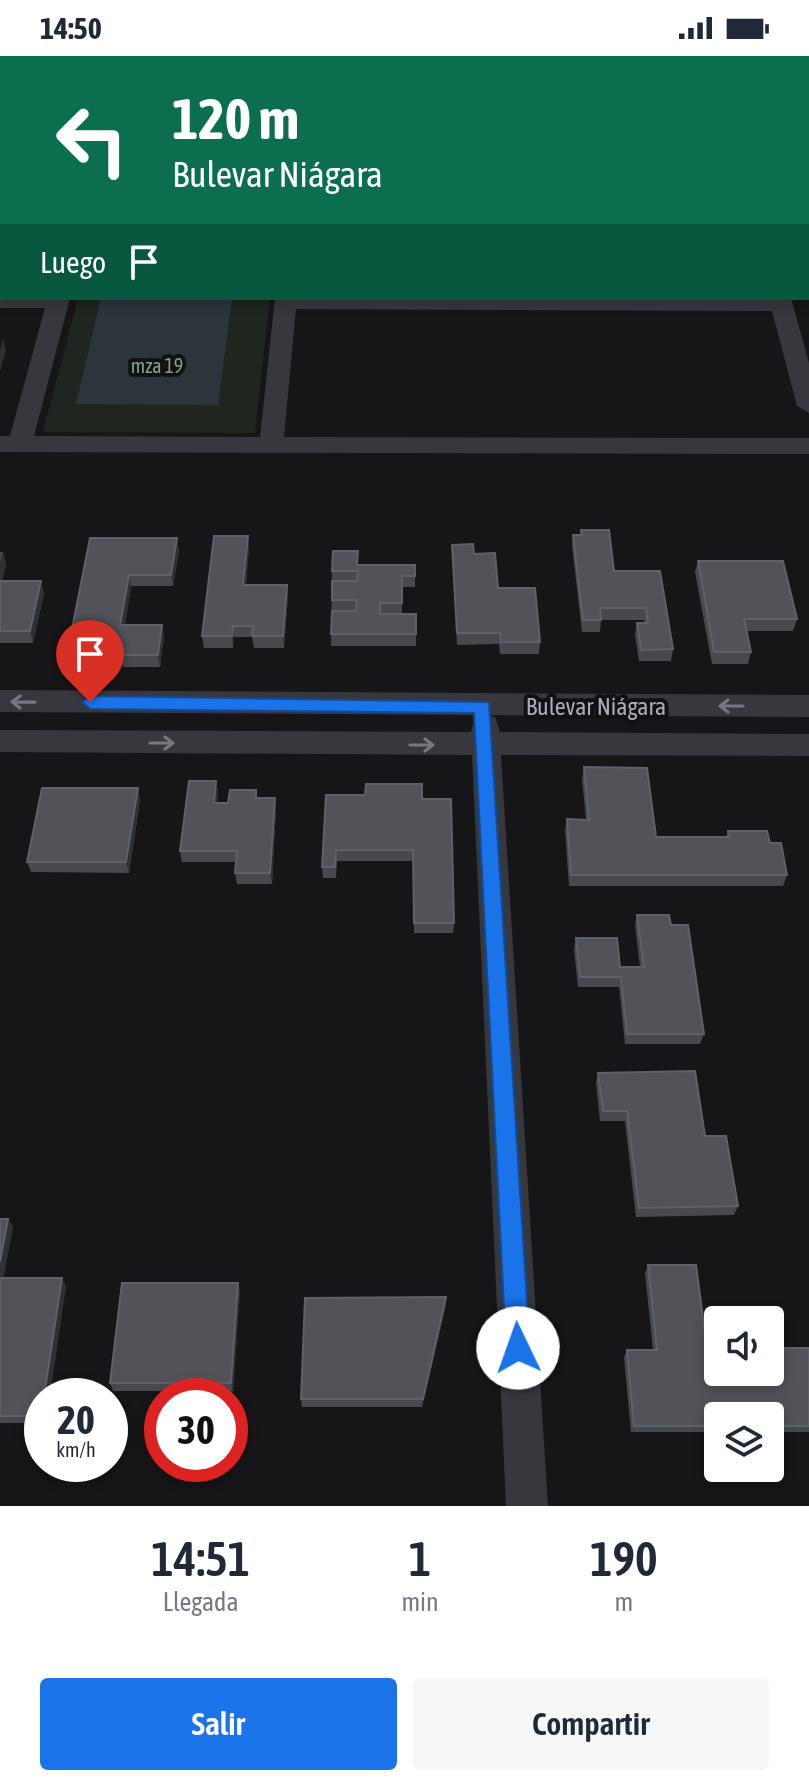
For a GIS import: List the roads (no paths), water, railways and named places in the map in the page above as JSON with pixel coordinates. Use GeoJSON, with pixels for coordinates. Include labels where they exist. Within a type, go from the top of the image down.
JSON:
{"type":"FeatureCollection","features":[{"type":"Feature","properties":{"kind":"street"},"geometry":{"type":"LineString","coordinates":[[0,301],[58,300],[10,444],[809,446]]}},
{"type":"Feature","properties":{"kind":"street"},"geometry":{"type":"LineString","coordinates":[[271,444],[286,300],[781,301],[809,406]]}},
{"type":"Feature","properties":{"kind":"street","name":"Bulevar Niágara"},"geometry":{"type":"LineString","coordinates":[[0,701],[809,706]]}},
{"type":"Feature","properties":{"kind":"street"},"geometry":{"type":"LineString","coordinates":[[482,706],[487,745],[527,1506]]}},
{"type":"Feature","properties":{"kind":"street","name":"Bulevar Niágara"},"geometry":{"type":"LineString","coordinates":[[0,741],[809,745]]}},
{"type":"Feature","properties":{"kind":"park label","name":"mza 19"},"geometry":{"type":"Point","coordinates":[157,365]}}]}
